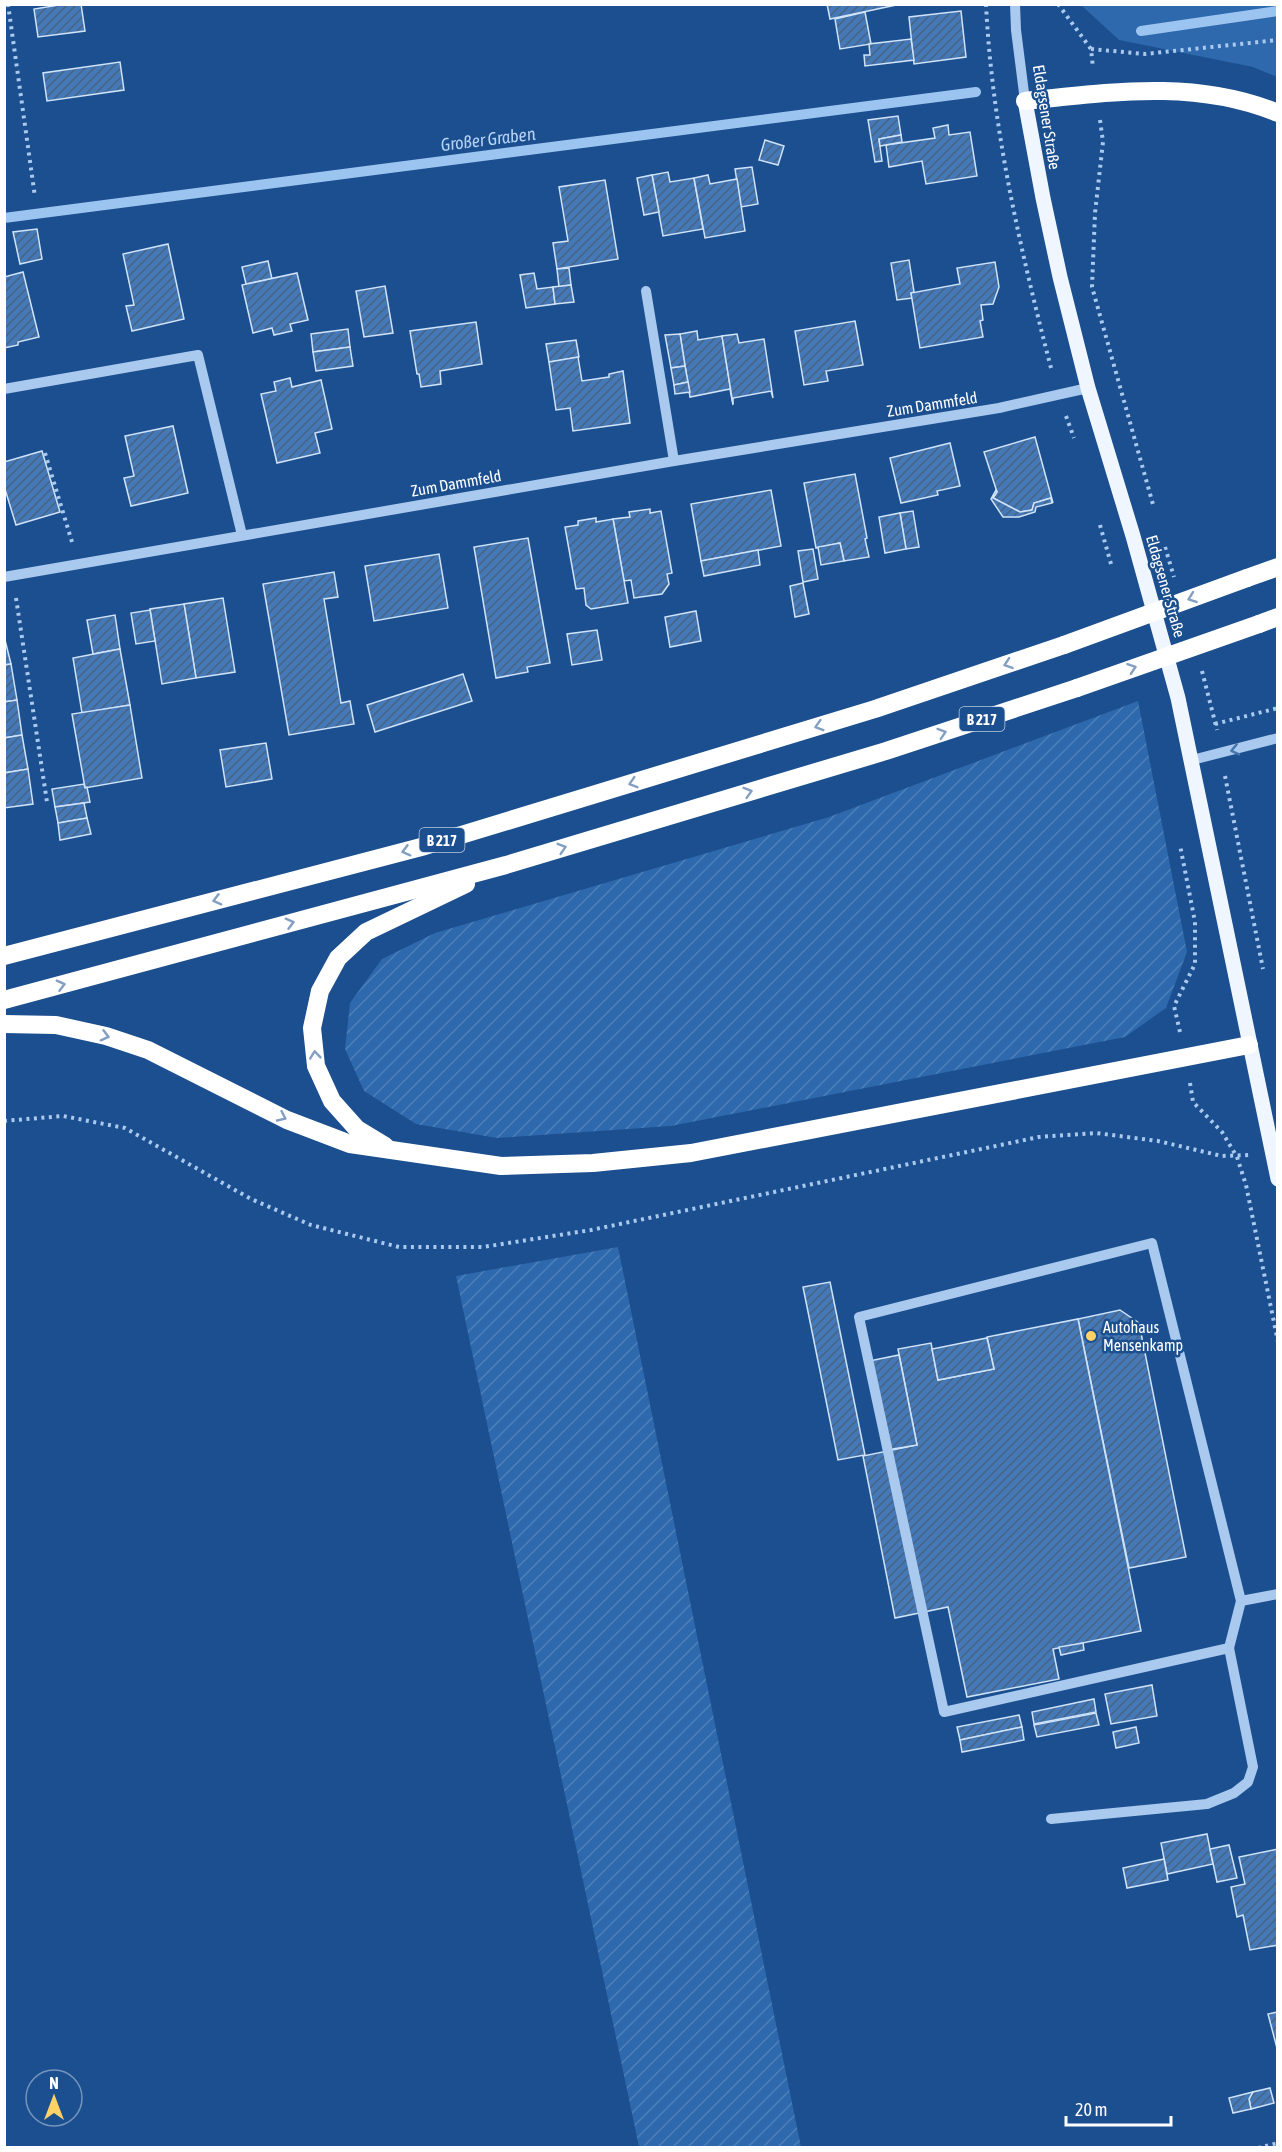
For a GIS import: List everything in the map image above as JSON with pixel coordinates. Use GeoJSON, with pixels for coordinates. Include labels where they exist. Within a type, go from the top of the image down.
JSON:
{"type":"FeatureCollection","features":[{"type":"Feature","properties":{"kind":"highway"},"geometry":{"type":"LineString","coordinates":[[1025,101],[1097,93],[1167,90],[1208,93],[1255,104],[1278,113]]}},
{"type":"Feature","properties":{"kind":"highway","name":"B 217"},"geometry":{"type":"LineString","coordinates":[[4,956],[425,846],[875,709],[1064,645],[1278,567]]}},
{"type":"Feature","properties":{"kind":"highway","name":"B 217"},"geometry":{"type":"LineString","coordinates":[[4,1000],[506,865],[886,751],[1077,688],[1278,617]]}},
{"type":"Feature","properties":{"kind":"highway"},"geometry":{"type":"LineString","coordinates":[[427,1157],[390,1149],[357,1130],[332,1101],[316,1066],[312,1029],[320,991],[338,958],[366,932],[506,865]]}},
{"type":"Feature","properties":{"kind":"highway"},"geometry":{"type":"LineString","coordinates":[[4,1024],[56,1025],[106,1036],[148,1050],[286,1120],[350,1144],[501,1166],[593,1163],[691,1153],[1250,1045]]}},
{"type":"Feature","properties":{"kind":"main road","name":"Eldagsener Straße"},"geometry":{"type":"LineString","coordinates":[[1025,101],[1060,277],[1088,388],[1179,698],[1278,1179]]}},
{"type":"Feature","properties":{"kind":"street","name":"Eldagsener Straße"},"geometry":{"type":"LineString","coordinates":[[1015,4],[1025,101]]}},
{"type":"Feature","properties":{"kind":"street"},"geometry":{"type":"LineString","coordinates":[[646,291],[674,461]]}},
{"type":"Feature","properties":{"kind":"street"},"geometry":{"type":"LineString","coordinates":[[4,389],[198,355],[242,535]]}},
{"type":"Feature","properties":{"kind":"street","name":"Zum Dammfeld"},"geometry":{"type":"LineString","coordinates":[[4,577],[674,461],[999,408],[1088,388]]}},
{"type":"Feature","properties":{"kind":"street"},"geometry":{"type":"LineString","coordinates":[[1192,760],[1278,738]]}},
{"type":"Feature","properties":{"kind":"street"},"geometry":{"type":"LineString","coordinates":[[1051,1819],[1207,1804],[1234,1794],[1248,1782],[1253,1767],[1229,1648],[1241,1601],[1152,1243],[859,1317],[944,1712],[1229,1648]]}},
{"type":"Feature","properties":{"kind":"street"},"geometry":{"type":"LineString","coordinates":[[1241,1601],[1278,1594]]}},
{"type":"Feature","properties":{"kind":"path"},"geometry":{"type":"LineString","coordinates":[[8,4],[35,197]]}},
{"type":"Feature","properties":{"kind":"path"},"geometry":{"type":"LineString","coordinates":[[986,4],[1001,144],[1024,263],[1058,395],[1074,438]]}},
{"type":"Feature","properties":{"kind":"path"},"geometry":{"type":"LineString","coordinates":[[1058,4],[1091,49],[1145,54],[1278,40]]}},
{"type":"Feature","properties":{"kind":"path"},"geometry":{"type":"LineString","coordinates":[[1103,142],[1095,213],[1092,287],[1156,516]]}},
{"type":"Feature","properties":{"kind":"path"},"geometry":{"type":"LineString","coordinates":[[45,453],[74,547]]}},
{"type":"Feature","properties":{"kind":"path"},"geometry":{"type":"LineString","coordinates":[[1099,521],[1112,566]]}},
{"type":"Feature","properties":{"kind":"path"},"geometry":{"type":"LineString","coordinates":[[1163,539],[1176,583]]}},
{"type":"Feature","properties":{"kind":"path"},"geometry":{"type":"LineString","coordinates":[[16,594],[47,802]]}},
{"type":"Feature","properties":{"kind":"path"},"geometry":{"type":"LineString","coordinates":[[1199,660],[1209,693],[1264,972]]}},
{"type":"Feature","properties":{"kind":"path"},"geometry":{"type":"LineString","coordinates":[[1215,724],[1278,708]]}},
{"type":"Feature","properties":{"kind":"path"},"geometry":{"type":"LineString","coordinates":[[1179,843],[1195,922],[1195,964],[1174,1006],[1193,1102],[1222,1132],[1237,1157],[1246,1185],[1278,1342]]}},
{"type":"Feature","properties":{"kind":"path"},"geometry":{"type":"LineString","coordinates":[[1258,2148],[1278,2143]]}},
{"type":"Feature","properties":{"kind":"shaded area"},"geometry":{"type":"Polygon","coordinates":[[[1081,5],[1277,5],[1277,77],[1253,67],[1119,40],[1081,5]]]}},
{"type":"Feature","properties":{"kind":"shaded area"},"geometry":{"type":"Polygon","coordinates":[[[1138,701],[1187,952],[1166,1008],[1125,1037],[671,1126],[497,1138],[416,1124],[364,1091],[345,1049],[350,1003],[382,959],[435,933],[829,817],[1138,701]]]}},
{"type":"Feature","properties":{"kind":"shaded area"},"geometry":{"type":"Polygon","coordinates":[[[618,1247],[801,2147],[639,2147],[456,1276],[618,1247]]]}},
{"type":"Feature","properties":{"kind":"building"},"geometry":{"type":"Polygon","coordinates":[[[81,4],[85,31],[38,37],[34,9],[81,4]]]}},
{"type":"Feature","properties":{"kind":"building"},"geometry":{"type":"Polygon","coordinates":[[[827,4],[901,4],[830,19],[827,4]]]}},
{"type":"Feature","properties":{"kind":"building"},"geometry":{"type":"Polygon","coordinates":[[[961,11],[966,57],[914,64],[909,17],[961,11]]]}},
{"type":"Feature","properties":{"kind":"building"},"geometry":{"type":"Polygon","coordinates":[[[865,12],[871,44],[840,49],[835,19],[865,12]]]}},
{"type":"Feature","properties":{"kind":"building"},"geometry":{"type":"Polygon","coordinates":[[[911,39],[914,60],[865,66],[864,55],[870,55],[869,44],[911,39]]]}},
{"type":"Feature","properties":{"kind":"building"},"geometry":{"type":"Polygon","coordinates":[[[120,62],[124,90],[47,101],[43,73],[120,62]]]}},
{"type":"Feature","properties":{"kind":"building"},"geometry":{"type":"Polygon","coordinates":[[[898,116],[901,135],[879,139],[882,161],[875,162],[868,120],[898,116]]]}},
{"type":"Feature","properties":{"kind":"building"},"geometry":{"type":"Polygon","coordinates":[[[948,125],[949,135],[970,132],[977,176],[926,184],[922,161],[889,167],[886,145],[935,138],[933,128],[948,125]]]}},
{"type":"Feature","properties":{"kind":"building"},"geometry":{"type":"Polygon","coordinates":[[[901,135],[902,142],[880,146],[879,139],[901,135]]]}},
{"type":"Feature","properties":{"kind":"building"},"geometry":{"type":"Polygon","coordinates":[[[765,140],[784,146],[778,165],[759,160],[765,140]]]}},
{"type":"Feature","properties":{"kind":"building"},"geometry":{"type":"Polygon","coordinates":[[[752,167],[758,204],[741,207],[735,169],[752,167]]]}},
{"type":"Feature","properties":{"kind":"building"},"geometry":{"type":"Polygon","coordinates":[[[668,172],[670,182],[694,178],[703,229],[663,236],[652,175],[668,172]]]}},
{"type":"Feature","properties":{"kind":"building"},"geometry":{"type":"Polygon","coordinates":[[[652,175],[659,212],[644,215],[637,178],[652,175]]]}},
{"type":"Feature","properties":{"kind":"building"},"geometry":{"type":"Polygon","coordinates":[[[708,175],[710,184],[737,179],[745,231],[705,238],[694,178],[708,175]]]}},
{"type":"Feature","properties":{"kind":"building"},"geometry":{"type":"Polygon","coordinates":[[[605,180],[618,259],[557,269],[553,243],[568,241],[559,187],[605,180]]]}},
{"type":"Feature","properties":{"kind":"building"},"geometry":{"type":"Polygon","coordinates":[[[37,229],[42,259],[20,264],[13,232],[37,229]]]}},
{"type":"Feature","properties":{"kind":"building"},"geometry":{"type":"Polygon","coordinates":[[[168,244],[184,319],[132,331],[126,306],[134,305],[123,254],[168,244]]]}},
{"type":"Feature","properties":{"kind":"building"},"geometry":{"type":"Polygon","coordinates":[[[909,260],[914,292],[911,293],[912,298],[897,300],[891,263],[909,260]]]}},
{"type":"Feature","properties":{"kind":"building"},"geometry":{"type":"Polygon","coordinates":[[[268,261],[272,279],[246,284],[242,267],[268,261]]]}},
{"type":"Feature","properties":{"kind":"building"},"geometry":{"type":"Polygon","coordinates":[[[995,262],[999,287],[993,304],[981,305],[983,320],[980,321],[983,337],[920,348],[911,293],[960,284],[957,268],[995,262]]]}},
{"type":"Feature","properties":{"kind":"building"},"geometry":{"type":"Polygon","coordinates":[[[569,268],[571,285],[559,287],[557,269],[569,268]]]}},
{"type":"Feature","properties":{"kind":"building"},"geometry":{"type":"Polygon","coordinates":[[[23,272],[39,337],[4,348],[4,277],[23,272]]]}},
{"type":"Feature","properties":{"kind":"building"},"geometry":{"type":"Polygon","coordinates":[[[297,273],[308,320],[290,324],[292,331],[274,335],[272,328],[253,333],[242,285],[297,273]]]}},
{"type":"Feature","properties":{"kind":"building"},"geometry":{"type":"Polygon","coordinates":[[[534,273],[537,289],[553,287],[555,304],[526,308],[520,275],[534,273]]]}},
{"type":"Feature","properties":{"kind":"building"},"geometry":{"type":"Polygon","coordinates":[[[571,285],[574,302],[555,304],[553,287],[571,285]]]}},
{"type":"Feature","properties":{"kind":"building"},"geometry":{"type":"Polygon","coordinates":[[[385,286],[393,333],[364,337],[356,291],[385,286]]]}},
{"type":"Feature","properties":{"kind":"building"},"geometry":{"type":"Polygon","coordinates":[[[855,321],[863,365],[826,371],[828,381],[804,385],[795,331],[855,321]]]}},
{"type":"Feature","properties":{"kind":"building"},"geometry":{"type":"Polygon","coordinates":[[[476,322],[482,364],[440,371],[441,384],[421,387],[410,331],[476,322]]]}},
{"type":"Feature","properties":{"kind":"building"},"geometry":{"type":"Polygon","coordinates":[[[348,329],[350,347],[313,352],[311,334],[348,329]]]}},
{"type":"Feature","properties":{"kind":"building"},"geometry":{"type":"Polygon","coordinates":[[[697,331],[698,340],[722,336],[733,405],[730,389],[690,397],[680,334],[697,331]]]}},
{"type":"Feature","properties":{"kind":"building"},"geometry":{"type":"Polygon","coordinates":[[[680,334],[685,366],[671,368],[665,335],[680,334]]]}},
{"type":"Feature","properties":{"kind":"building"},"geometry":{"type":"Polygon","coordinates":[[[737,334],[739,343],[764,339],[773,398],[771,391],[733,398],[733,404],[722,336],[737,334]]]}},
{"type":"Feature","properties":{"kind":"building"},"geometry":{"type":"Polygon","coordinates":[[[576,340],[579,357],[549,362],[546,344],[576,340]]]}},
{"type":"Feature","properties":{"kind":"building"},"geometry":{"type":"Polygon","coordinates":[[[350,347],[353,366],[316,371],[313,352],[350,347]]]}},
{"type":"Feature","properties":{"kind":"building"},"geometry":{"type":"Polygon","coordinates":[[[578,357],[582,381],[609,377],[609,374],[623,371],[630,423],[573,431],[570,408],[556,410],[549,362],[578,357]]]}},
{"type":"Feature","properties":{"kind":"building"},"geometry":{"type":"Polygon","coordinates":[[[685,366],[688,382],[674,385],[671,368],[685,366]]]}},
{"type":"Feature","properties":{"kind":"building"},"geometry":{"type":"Polygon","coordinates":[[[290,378],[292,387],[321,380],[332,429],[315,433],[320,453],[277,463],[261,394],[276,391],[274,382],[290,378]]]}},
{"type":"Feature","properties":{"kind":"building"},"geometry":{"type":"Polygon","coordinates":[[[688,382],[690,392],[675,394],[674,385],[688,382]]]}},
{"type":"Feature","properties":{"kind":"building"},"geometry":{"type":"Polygon","coordinates":[[[173,426],[188,493],[131,506],[124,478],[134,476],[125,436],[173,426]]]}},
{"type":"Feature","properties":{"kind":"building"},"geometry":{"type":"Polygon","coordinates":[[[1035,437],[1053,503],[1051,498],[1034,503],[1032,510],[1020,512],[993,498],[997,492],[984,452],[1035,437]]]}},
{"type":"Feature","properties":{"kind":"building"},"geometry":{"type":"Polygon","coordinates":[[[950,443],[960,486],[937,491],[938,495],[901,503],[890,458],[950,443]]]}},
{"type":"Feature","properties":{"kind":"building"},"geometry":{"type":"Polygon","coordinates":[[[42,451],[60,512],[16,525],[4,486],[4,462],[42,451]]]}},
{"type":"Feature","properties":{"kind":"building"},"geometry":{"type":"Polygon","coordinates":[[[855,474],[869,557],[844,561],[840,543],[816,548],[804,483],[855,474]]]}},
{"type":"Feature","properties":{"kind":"building"},"geometry":{"type":"Polygon","coordinates":[[[771,490],[781,546],[701,561],[691,504],[771,490]]]}},
{"type":"Feature","properties":{"kind":"building"},"geometry":{"type":"Polygon","coordinates":[[[996,490],[993,498],[1020,512],[1032,510],[1034,503],[1051,498],[1052,503],[1036,507],[1035,512],[1019,517],[1003,517],[991,499],[996,490]]]}},
{"type":"Feature","properties":{"kind":"building"},"geometry":{"type":"Polygon","coordinates":[[[650,509],[650,513],[661,511],[672,573],[667,574],[669,584],[662,594],[634,598],[631,580],[624,581],[613,519],[630,517],[629,512],[650,509]]]}},
{"type":"Feature","properties":{"kind":"building"},"geometry":{"type":"Polygon","coordinates":[[[913,511],[919,547],[906,549],[900,513],[913,511]]]}},
{"type":"Feature","properties":{"kind":"building"},"geometry":{"type":"Polygon","coordinates":[[[900,513],[906,549],[885,553],[879,517],[900,513]]]}},
{"type":"Feature","properties":{"kind":"building"},"geometry":{"type":"Polygon","coordinates":[[[596,518],[596,522],[613,519],[628,603],[591,609],[586,605],[584,588],[576,589],[565,527],[578,525],[578,521],[596,518]]]}},
{"type":"Feature","properties":{"kind":"building"},"geometry":{"type":"Polygon","coordinates":[[[528,538],[550,663],[527,667],[528,672],[496,678],[474,547],[528,538]]]}},
{"type":"Feature","properties":{"kind":"building"},"geometry":{"type":"Polygon","coordinates":[[[840,543],[844,561],[821,565],[818,547],[840,543]]]}},
{"type":"Feature","properties":{"kind":"building"},"geometry":{"type":"Polygon","coordinates":[[[813,549],[818,579],[803,582],[798,551],[813,549]]]}},
{"type":"Feature","properties":{"kind":"building"},"geometry":{"type":"Polygon","coordinates":[[[758,550],[760,565],[704,576],[701,561],[758,550]]]}},
{"type":"Feature","properties":{"kind":"building"},"geometry":{"type":"Polygon","coordinates":[[[439,554],[448,608],[374,621],[365,566],[439,554]]]}},
{"type":"Feature","properties":{"kind":"building"},"geometry":{"type":"Polygon","coordinates":[[[334,572],[338,597],[324,599],[341,703],[350,701],[354,724],[289,735],[263,584],[334,572]]]}},
{"type":"Feature","properties":{"kind":"building"},"geometry":{"type":"Polygon","coordinates":[[[803,583],[809,614],[795,617],[790,586],[803,583]]]}},
{"type":"Feature","properties":{"kind":"building"},"geometry":{"type":"Polygon","coordinates":[[[223,598],[235,672],[196,678],[184,604],[223,598]]]}},
{"type":"Feature","properties":{"kind":"building"},"geometry":{"type":"Polygon","coordinates":[[[184,604],[196,678],[162,684],[150,609],[184,604]]]}},
{"type":"Feature","properties":{"kind":"building"},"geometry":{"type":"Polygon","coordinates":[[[150,610],[155,641],[136,644],[131,613],[150,610]]]}},
{"type":"Feature","properties":{"kind":"building"},"geometry":{"type":"Polygon","coordinates":[[[696,611],[701,641],[670,647],[665,617],[696,611]]]}},
{"type":"Feature","properties":{"kind":"building"},"geometry":{"type":"Polygon","coordinates":[[[115,615],[120,649],[93,654],[87,620],[115,615]]]}},
{"type":"Feature","properties":{"kind":"building"},"geometry":{"type":"Polygon","coordinates":[[[597,630],[602,660],[572,665],[567,634],[597,630]]]}},
{"type":"Feature","properties":{"kind":"building"},"geometry":{"type":"Polygon","coordinates":[[[4,636],[11,664],[4,665],[4,636]]]}},
{"type":"Feature","properties":{"kind":"building"},"geometry":{"type":"Polygon","coordinates":[[[120,649],[130,705],[82,713],[73,658],[120,649]]]}},
{"type":"Feature","properties":{"kind":"building"},"geometry":{"type":"Polygon","coordinates":[[[11,664],[17,700],[4,702],[4,665],[11,664]]]}},
{"type":"Feature","properties":{"kind":"building"},"geometry":{"type":"Polygon","coordinates":[[[463,674],[472,701],[375,732],[367,705],[463,674]]]}},
{"type":"Feature","properties":{"kind":"building"},"geometry":{"type":"Polygon","coordinates":[[[17,700],[22,735],[4,738],[4,702],[17,700]]]}},
{"type":"Feature","properties":{"kind":"building"},"geometry":{"type":"Polygon","coordinates":[[[130,705],[142,778],[85,788],[72,714],[130,705]]]}},
{"type":"Feature","properties":{"kind":"building"},"geometry":{"type":"Polygon","coordinates":[[[22,735],[28,769],[4,773],[4,738],[22,735]]]}},
{"type":"Feature","properties":{"kind":"building"},"geometry":{"type":"Polygon","coordinates":[[[266,743],[272,779],[226,787],[220,750],[266,743]]]}},
{"type":"Feature","properties":{"kind":"building"},"geometry":{"type":"Polygon","coordinates":[[[28,769],[33,804],[4,808],[4,773],[28,769]]]}},
{"type":"Feature","properties":{"kind":"building"},"geometry":{"type":"Polygon","coordinates":[[[84,784],[85,788],[87,787],[90,802],[55,807],[52,789],[84,784]]]}},
{"type":"Feature","properties":{"kind":"building"},"geometry":{"type":"Polygon","coordinates":[[[84,803],[87,818],[58,823],[55,807],[84,803]]]}},
{"type":"Feature","properties":{"kind":"building"},"geometry":{"type":"Polygon","coordinates":[[[87,818],[91,834],[60,840],[58,823],[87,818]]]}},
{"type":"Feature","properties":{"kind":"building"},"geometry":{"type":"Polygon","coordinates":[[[830,1282],[865,1455],[838,1460],[803,1287],[830,1282]]]}},
{"type":"Feature","properties":{"kind":"building"},"geometry":{"type":"Polygon","coordinates":[[[1120,1310],[1139,1323],[1186,1557],[1129,1568],[1078,1319],[1120,1310]]]}},
{"type":"Feature","properties":{"kind":"building"},"geometry":{"type":"Polygon","coordinates":[[[1078,1319],[1141,1631],[1053,1649],[1059,1679],[967,1697],[948,1607],[895,1618],[863,1456],[917,1445],[898,1349],[931,1343],[938,1380],[994,1369],[987,1337],[1078,1319]]]}},
{"type":"Feature","properties":{"kind":"building"},"geometry":{"type":"Polygon","coordinates":[[[987,1338],[994,1369],[938,1380],[932,1349],[987,1338]]]}},
{"type":"Feature","properties":{"kind":"building"},"geometry":{"type":"Polygon","coordinates":[[[899,1355],[917,1445],[887,1450],[869,1361],[899,1355]]]}},
{"type":"Feature","properties":{"kind":"building"},"geometry":{"type":"Polygon","coordinates":[[[1083,1643],[1084,1650],[1061,1655],[1059,1647],[1083,1643]]]}},
{"type":"Feature","properties":{"kind":"building"},"geometry":{"type":"Polygon","coordinates":[[[1152,1685],[1157,1716],[1111,1724],[1105,1694],[1152,1685]]]}},
{"type":"Feature","properties":{"kind":"building"},"geometry":{"type":"Polygon","coordinates":[[[1094,1699],[1096,1712],[1034,1724],[1032,1712],[1094,1699]]]}},
{"type":"Feature","properties":{"kind":"building"},"geometry":{"type":"Polygon","coordinates":[[[1096,1713],[1099,1725],[1037,1737],[1034,1725],[1096,1713]]]}},
{"type":"Feature","properties":{"kind":"building"},"geometry":{"type":"Polygon","coordinates":[[[1019,1715],[1022,1727],[960,1740],[957,1727],[1019,1715]]]}},
{"type":"Feature","properties":{"kind":"building"},"geometry":{"type":"Polygon","coordinates":[[[1022,1727],[1024,1740],[962,1752],[960,1740],[1022,1727]]]}},
{"type":"Feature","properties":{"kind":"building"},"geometry":{"type":"Polygon","coordinates":[[[1136,1727],[1139,1743],[1116,1748],[1113,1732],[1136,1727]]]}},
{"type":"Feature","properties":{"kind":"building"},"geometry":{"type":"Polygon","coordinates":[[[1207,1834],[1213,1864],[1167,1874],[1161,1843],[1207,1834]]]}},
{"type":"Feature","properties":{"kind":"building"},"geometry":{"type":"Polygon","coordinates":[[[1229,1845],[1237,1878],[1217,1882],[1210,1849],[1229,1845]]]}},
{"type":"Feature","properties":{"kind":"building"},"geometry":{"type":"Polygon","coordinates":[[[1278,1849],[1278,1945],[1250,1950],[1243,1915],[1237,1917],[1231,1887],[1245,1884],[1239,1857],[1278,1849]]]}},
{"type":"Feature","properties":{"kind":"building"},"geometry":{"type":"Polygon","coordinates":[[[1164,1859],[1168,1880],[1127,1888],[1123,1868],[1164,1859]]]}},
{"type":"Feature","properties":{"kind":"building"},"geometry":{"type":"Polygon","coordinates":[[[1278,2012],[1278,2052],[1268,2014],[1278,2012]]]}},
{"type":"Feature","properties":{"kind":"building"},"geometry":{"type":"Polygon","coordinates":[[[1270,2088],[1274,2103],[1251,2109],[1249,2099],[1253,2092],[1270,2088]]]}},
{"type":"Feature","properties":{"kind":"building"},"geometry":{"type":"Polygon","coordinates":[[[1253,2092],[1249,2099],[1251,2109],[1233,2113],[1229,2098],[1253,2092]]]}},
{"type":"Feature","properties":{"kind":"waterway"},"geometry":{"type":"LineString","coordinates":[[1141,31],[1278,11]]}},
{"type":"Feature","properties":{"kind":"waterway","name":"Großer Graben"},"geometry":{"type":"LineString","coordinates":[[4,218],[976,92]]}},
{"type":"Feature","properties":{"kind":"place","name":"Autohaus Mensenkamp"},"geometry":{"type":"Point","coordinates":[1091,1336]}}]}
